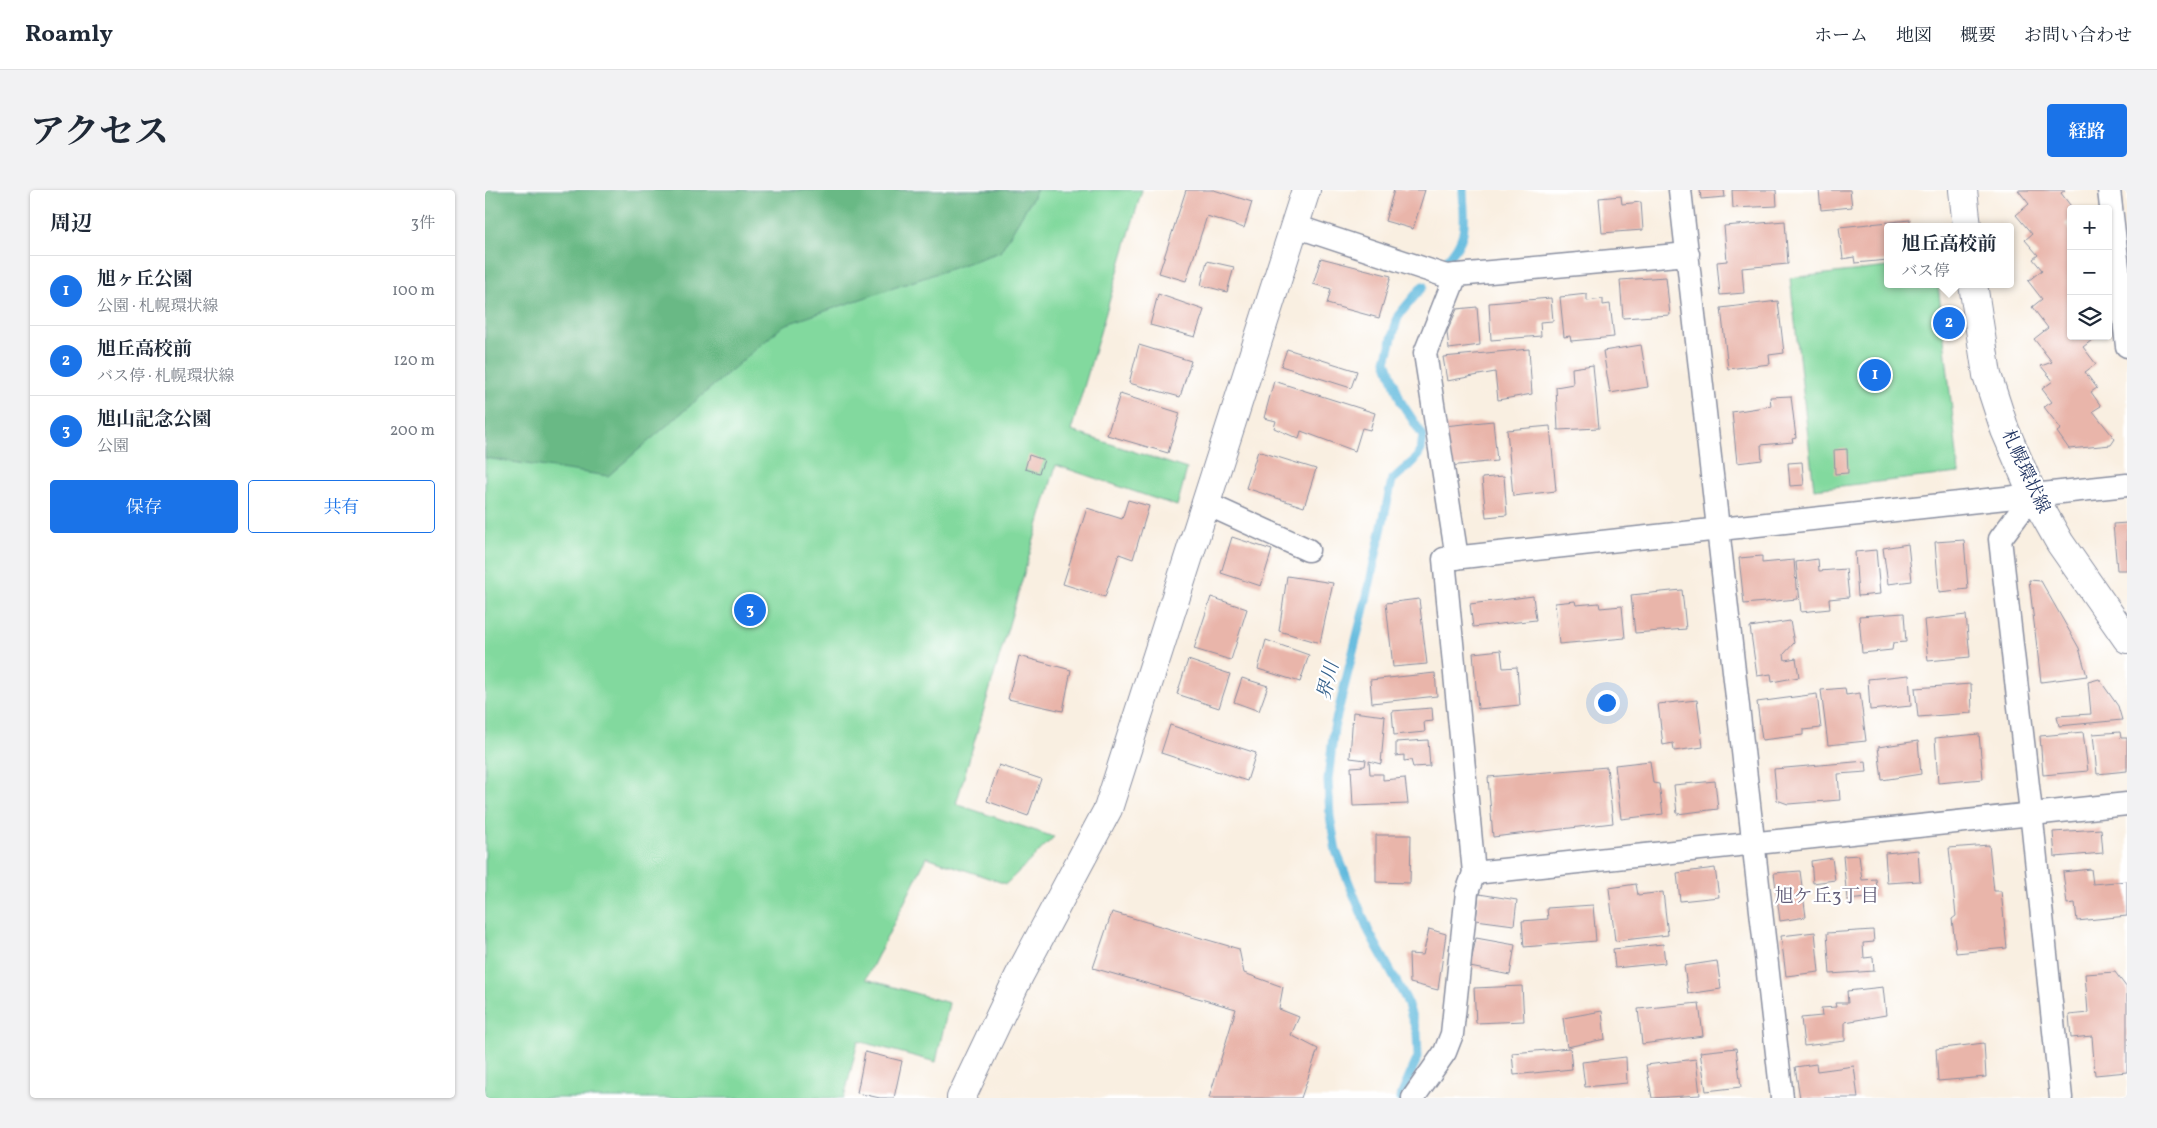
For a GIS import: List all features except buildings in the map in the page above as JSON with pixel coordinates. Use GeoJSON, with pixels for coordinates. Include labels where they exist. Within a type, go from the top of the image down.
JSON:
{"type":"FeatureCollection","features":[{"type":"Feature","properties":{"kind":"street"},"geometry":{"type":"LineString","coordinates":[[961,1098],[1019,976],[1109,809],[1307,190]]}},
{"type":"Feature","properties":{"kind":"street"},"geometry":{"type":"LineString","coordinates":[[1680,190],[1783,1098]]}},
{"type":"Feature","properties":{"kind":"street"},"geometry":{"type":"LineString","coordinates":[[1963,190],[1967,223]]}},
{"type":"Feature","properties":{"kind":"street"},"geometry":{"type":"LineString","coordinates":[[2109,190],[2127,346]]}},
{"type":"Feature","properties":{"kind":"street"},"geometry":{"type":"LineString","coordinates":[[1295,226],[1447,276],[1688,254]]}},
{"type":"Feature","properties":{"kind":"street"},"geometry":{"type":"LineString","coordinates":[[1455,275],[1425,353],[1457,558]]}},
{"type":"Feature","properties":{"kind":"street","name":"札幌環状線"},"geometry":{"type":"LineString","coordinates":[[1974,288],[1987,375],[2005,430],[2033,495],[2060,543],[2127,639]]}},
{"type":"Feature","properties":{"kind":"street"},"geometry":{"type":"LineString","coordinates":[[1413,1098],[1445,1052],[1452,1034],[1467,892],[1474,874],[1444,559],[2127,485]]}},
{"type":"Feature","properties":{"kind":"street"},"geometry":{"type":"LineString","coordinates":[[2033,495],[2000,539],[2061,1098]]}},
{"type":"Feature","properties":{"kind":"street"},"geometry":{"type":"LineString","coordinates":[[1207,504],[1308,550]]}},
{"type":"Feature","properties":{"kind":"street"},"geometry":{"type":"LineString","coordinates":[[1474,874],[2127,804]]}},
{"type":"Feature","properties":{"kind":"green space"},"geometry":{"type":"Polygon","coordinates":[[[485,190],[1037,190],[1000,252],[784,325],[608,476],[485,458],[485,190]]]}},
{"type":"Feature","properties":{"kind":"green space"},"geometry":{"type":"Polygon","coordinates":[[[656,190],[1142,190],[1071,431],[1187,469],[1177,506],[1056,465],[956,804],[1054,837],[1006,884],[927,857],[866,979],[949,1003],[936,1062],[858,1041],[844,1098],[485,1098],[485,220],[656,190]]]}},
{"type":"Feature","properties":{"kind":"green space"},"geometry":{"type":"Polygon","coordinates":[[[1884,267],[1884,288],[1938,288],[1959,473],[1814,489],[1790,278],[1884,267]]]}},
{"type":"Feature","properties":{"kind":"waterway","name":"界川"},"geometry":{"type":"LineString","coordinates":[[1446,261],[1459,244],[1464,228],[1463,190]]}},
{"type":"Feature","properties":{"kind":"waterway","name":"界川"},"geometry":{"type":"LineString","coordinates":[[1400,1098],[1418,1057],[1417,1033],[1406,999],[1369,932],[1336,851],[1330,816],[1328,780],[1334,728],[1367,596],[1392,480],[1415,460],[1421,450],[1423,436],[1401,402],[1386,361],[1398,316],[1423,286]]}},
{"type":"Feature","properties":{"kind":"place","name":"旭丘高校前"},"geometry":{"type":"Point","coordinates":[1949,323]}},
{"type":"Feature","properties":{"kind":"place","name":"旭ヶ丘公園"},"geometry":{"type":"Point","coordinates":[1875,375]}},
{"type":"Feature","properties":{"kind":"place","name":"旭山記念公園"},"geometry":{"type":"Point","coordinates":[750,610]}},
{"type":"Feature","properties":{"kind":"district","name":"旭ケ丘3丁目"},"geometry":{"type":"Point","coordinates":[1827,897]}}]}
